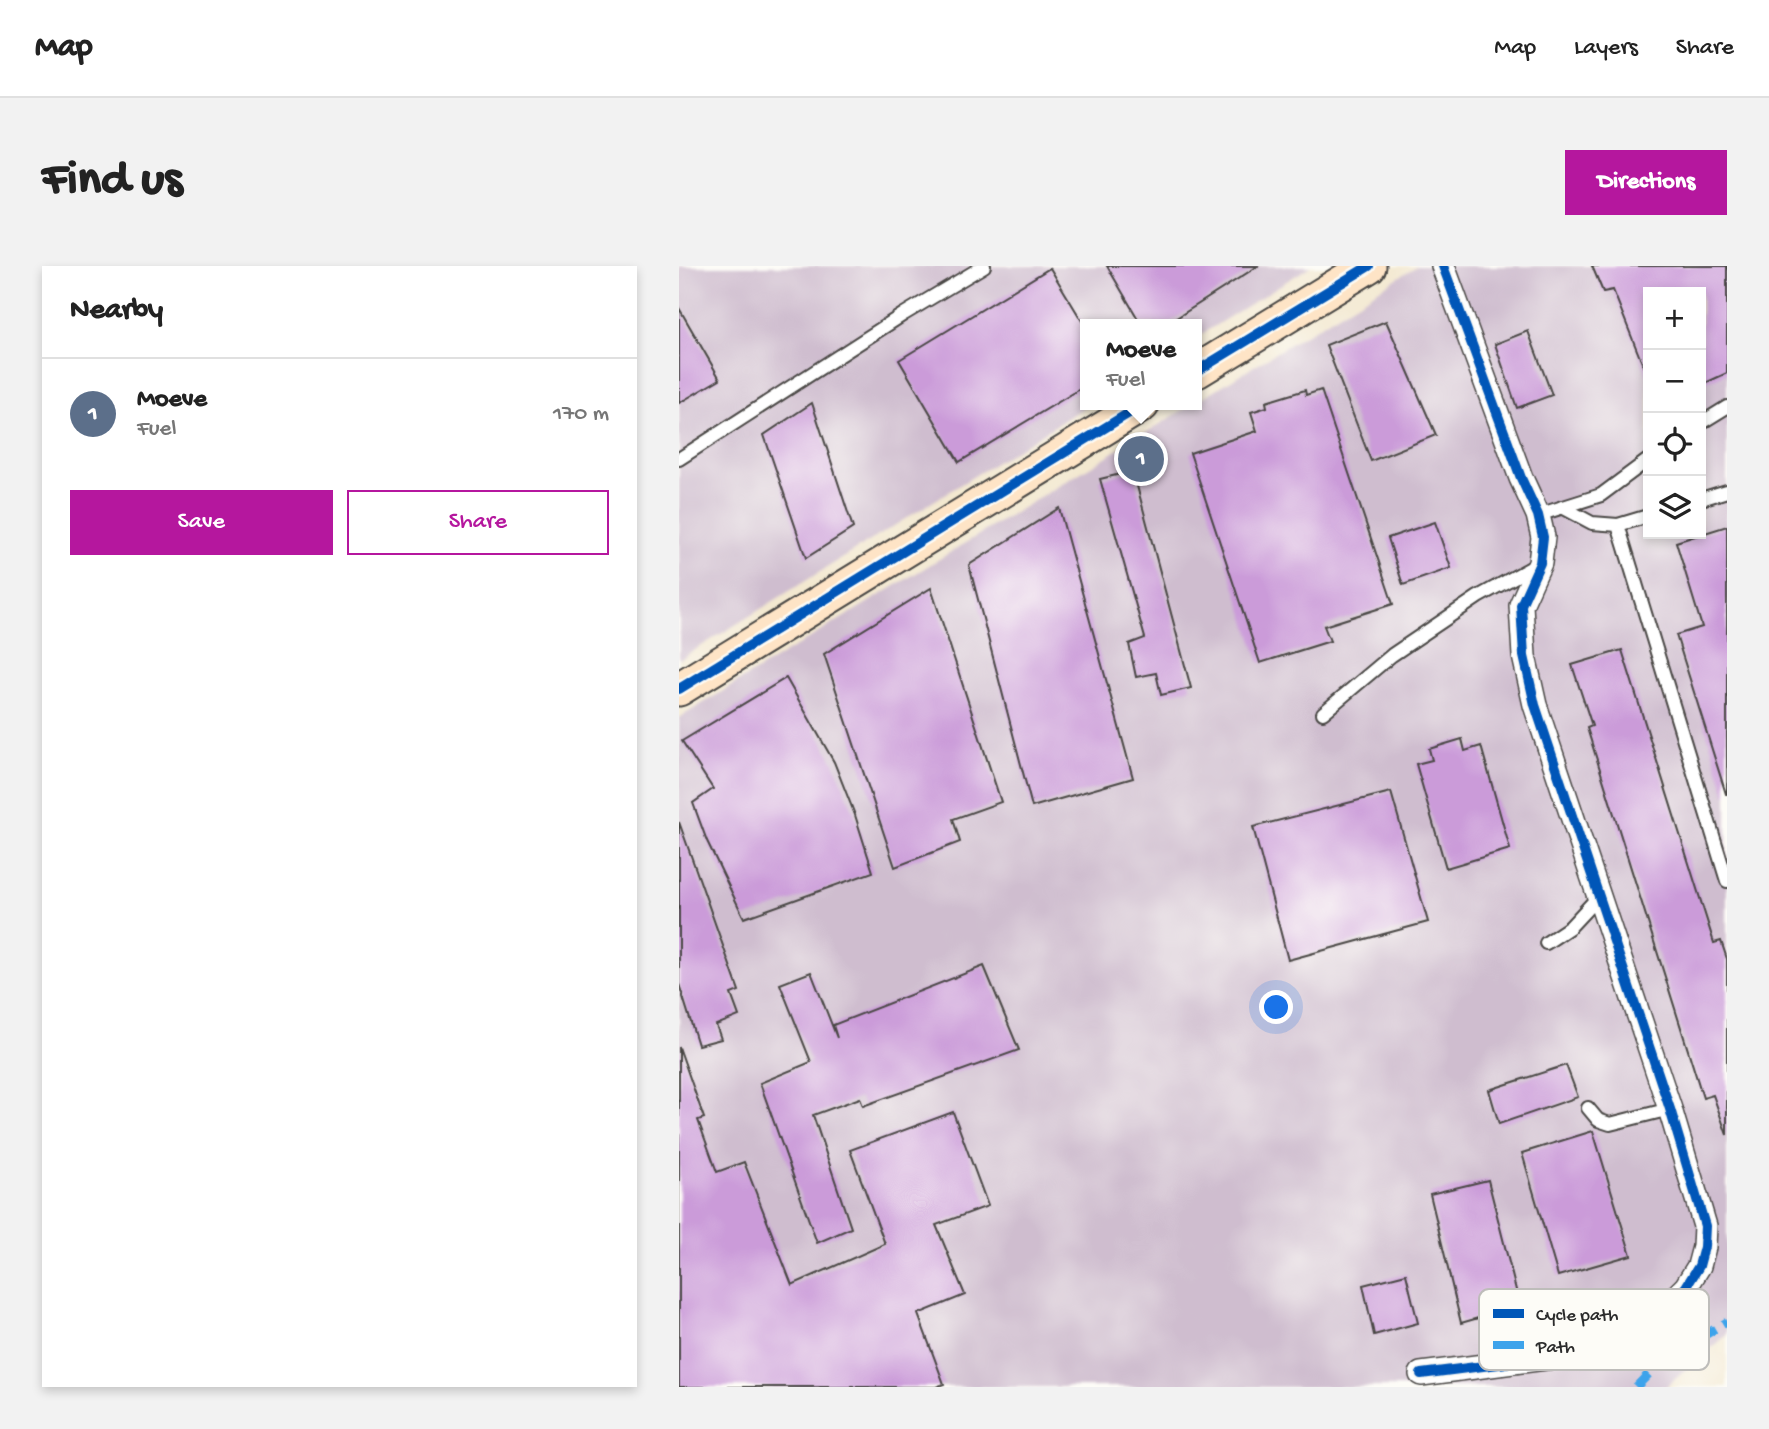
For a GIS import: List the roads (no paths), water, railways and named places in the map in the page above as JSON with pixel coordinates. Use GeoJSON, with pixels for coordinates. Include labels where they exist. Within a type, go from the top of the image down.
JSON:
{"type":"FeatureCollection","features":[{"type":"Feature","properties":{"kind":"street"},"geometry":{"type":"LineString","coordinates":[[1202,368],[1369,266]]}},
{"type":"Feature","properties":{"kind":"street"},"geometry":{"type":"LineString","coordinates":[[1443,266],[1521,478],[1538,515],[1543,537],[1540,563],[1521,605],[1524,656],[1535,705],[1670,1109],[1705,1226],[1704,1247],[1699,1266],[1684,1289]]}},
{"type":"Feature","properties":{"kind":"street"},"geometry":{"type":"LineString","coordinates":[[679,689],[1134,410]]}},
{"type":"Feature","properties":{"kind":"street"},"geometry":{"type":"LineString","coordinates":[[1421,1374],[1479,1367]]}},
{"type":"Feature","properties":{"kind":"lane"},"geometry":{"type":"LineString","coordinates":[[679,459],[904,314],[984,266]]}},
{"type":"Feature","properties":{"kind":"lane"},"geometry":{"type":"LineString","coordinates":[[1706,420],[1727,407]]}},
{"type":"Feature","properties":{"kind":"lane"},"geometry":{"type":"LineString","coordinates":[[1538,515],[1601,495],[1643,464]]}},
{"type":"Feature","properties":{"kind":"lane"},"geometry":{"type":"LineString","coordinates":[[1706,497],[1727,491]]}},
{"type":"Feature","properties":{"kind":"lane"},"geometry":{"type":"LineString","coordinates":[[1562,507],[1592,523],[1618,525],[1643,518]]}},
{"type":"Feature","properties":{"kind":"lane"},"geometry":{"type":"LineString","coordinates":[[1618,525],[1727,881]]}},
{"type":"Feature","properties":{"kind":"lane"},"geometry":{"type":"LineString","coordinates":[[1323,713],[1392,655],[1478,597],[1540,563]]}},
{"type":"Feature","properties":{"kind":"lane"},"geometry":{"type":"LineString","coordinates":[[1546,943],[1570,927],[1598,897]]}},
{"type":"Feature","properties":{"kind":"lane"},"geometry":{"type":"LineString","coordinates":[[1588,1108],[1598,1120],[1610,1124],[1670,1109]]}},
{"type":"Feature","properties":{"kind":"place","name":"Moeve"},"geometry":{"type":"Point","coordinates":[1141,459]}}]}
